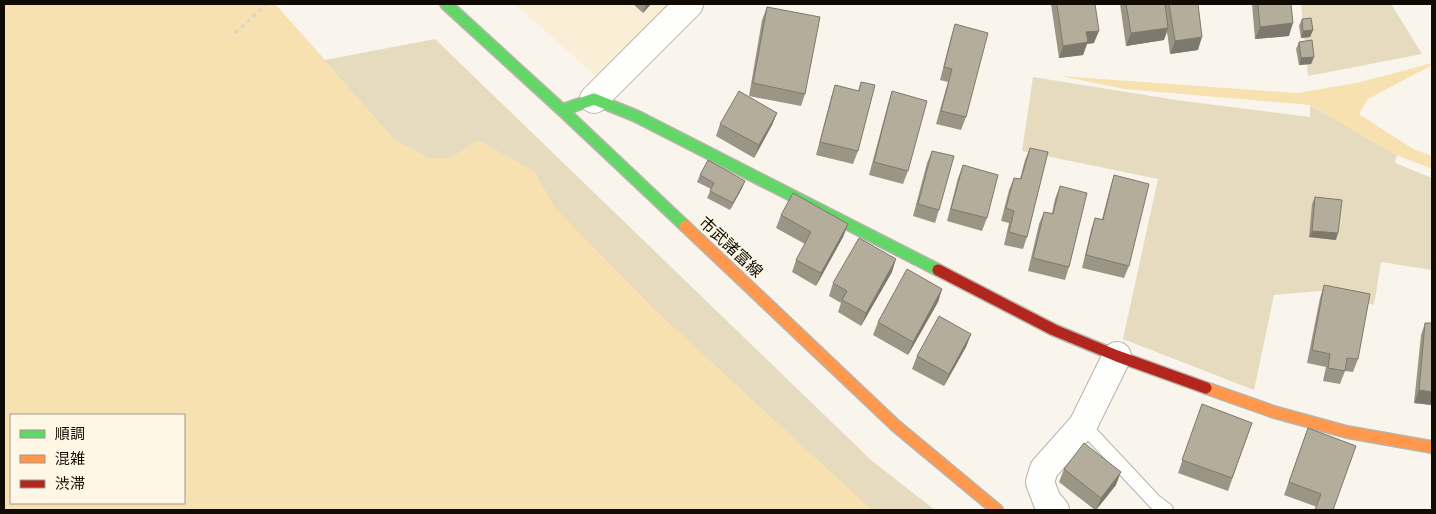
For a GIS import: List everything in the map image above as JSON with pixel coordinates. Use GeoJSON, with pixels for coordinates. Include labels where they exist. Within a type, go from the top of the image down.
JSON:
{"type":"FeatureCollection","features":[{"type":"Feature","properties":{"kind":"street","name":"市武諸富線"},"geometry":{"type":"LineString","coordinates":[[446,4],[562,110],[896,426],[997,510]]}},
{"type":"Feature","properties":{"kind":"street"},"geometry":{"type":"LineString","coordinates":[[562,110],[594,100],[689,4]]}},
{"type":"Feature","properties":{"kind":"street"},"geometry":{"type":"LineString","coordinates":[[594,100],[654,125],[1054,330],[1117,356],[1274,412],[1346,432],[1432,447]]}},
{"type":"Feature","properties":{"kind":"street"},"geometry":{"type":"LineString","coordinates":[[1055,510],[1047,500],[1040,482],[1044,469],[1083,425],[1117,356]]}},
{"type":"Feature","properties":{"kind":"lane"},"geometry":{"type":"LineString","coordinates":[[1083,425],[1154,502],[1166,510]]}},
{"type":"Feature","properties":{"kind":"path"},"geometry":{"type":"LineString","coordinates":[[235,33],[267,4]]}},
{"type":"Feature","properties":{"kind":"shaded area"},"geometry":{"type":"Polygon","coordinates":[[[4,4],[275,4],[395,140],[430,158],[450,158],[478,140],[534,171],[556,209],[654,309],[872,510],[4,510],[4,4]]]}},
{"type":"Feature","properties":{"kind":"shaded area"},"geometry":{"type":"Polygon","coordinates":[[[275,4],[325,60],[435,39],[872,461],[935,510],[819,510],[430,197],[275,4]]]}},
{"type":"Feature","properties":{"kind":"shaded area"},"geometry":{"type":"Polygon","coordinates":[[[515,4],[673,4],[596,76],[515,4]]]}},
{"type":"Feature","properties":{"kind":"shaded area"},"geometry":{"type":"Polygon","coordinates":[[[1301,4],[1391,4],[1422,54],[1308,76],[1301,4]]]}},
{"type":"Feature","properties":{"kind":"shaded area"},"geometry":{"type":"Polygon","coordinates":[[[1432,63],[1432,65],[1368,99],[1359,114],[1413,149],[1432,156],[1432,169],[1397,155],[1310,105],[1124,89],[1061,76],[1298,93],[1361,82],[1432,63]]]}},
{"type":"Feature","properties":{"kind":"shaded area"},"geometry":{"type":"Polygon","coordinates":[[[1033,77],[1176,100],[1310,117],[1310,105],[1397,155],[1395,163],[1432,178],[1432,270],[1381,262],[1374,305],[1321,291],[1274,295],[1254,390],[1123,339],[1158,179],[1022,151],[1033,77]]]}},
{"type":"Feature","properties":{"kind":"building"},"geometry":{"type":"Polygon","coordinates":[[[1057,4],[1095,4],[1099,31],[1086,32],[1088,42],[1063,46],[1057,4]]]}},
{"type":"Feature","properties":{"kind":"building"},"geometry":{"type":"Polygon","coordinates":[[[1126,4],[1165,4],[1168,28],[1131,33],[1126,4]]]}},
{"type":"Feature","properties":{"kind":"building"},"geometry":{"type":"Polygon","coordinates":[[[1169,4],[1198,4],[1202,37],[1175,41],[1169,4]]]}},
{"type":"Feature","properties":{"kind":"building"},"geometry":{"type":"Polygon","coordinates":[[[1258,4],[1291,4],[1293,23],[1260,27],[1258,4]]]}},
{"type":"Feature","properties":{"kind":"building"},"geometry":{"type":"Polygon","coordinates":[[[767,7],[820,17],[805,94],[753,83],[767,7]]]}},
{"type":"Feature","properties":{"kind":"building"},"geometry":{"type":"Polygon","coordinates":[[[1311,18],[1313,30],[1303,31],[1302,19],[1311,18]]]}},
{"type":"Feature","properties":{"kind":"building"},"geometry":{"type":"Polygon","coordinates":[[[955,24],[988,33],[966,117],[941,111],[952,69],[944,67],[955,24]]]}},
{"type":"Feature","properties":{"kind":"building"},"geometry":{"type":"Polygon","coordinates":[[[1312,40],[1314,57],[1301,58],[1299,42],[1312,40]]]}},
{"type":"Feature","properties":{"kind":"building"},"geometry":{"type":"Polygon","coordinates":[[[861,82],[875,85],[858,151],[820,142],[835,85],[859,91],[861,82]]]}},
{"type":"Feature","properties":{"kind":"building"},"geometry":{"type":"Polygon","coordinates":[[[739,91],[777,113],[759,145],[720,124],[739,91]]]}},
{"type":"Feature","properties":{"kind":"building"},"geometry":{"type":"Polygon","coordinates":[[[892,91],[927,101],[908,171],[874,162],[892,91]]]}},
{"type":"Feature","properties":{"kind":"building"},"geometry":{"type":"Polygon","coordinates":[[[1030,148],[1048,152],[1027,237],[1009,232],[1014,211],[1006,208],[1014,178],[1021,179],[1030,148]]]}},
{"type":"Feature","properties":{"kind":"building"},"geometry":{"type":"Polygon","coordinates":[[[932,151],[954,156],[939,210],[918,204],[932,151]]]}},
{"type":"Feature","properties":{"kind":"building"},"geometry":{"type":"Polygon","coordinates":[[[708,160],[745,181],[733,203],[710,191],[714,183],[700,175],[708,160]]]}},
{"type":"Feature","properties":{"kind":"building"},"geometry":{"type":"Polygon","coordinates":[[[963,165],[998,175],[987,218],[951,209],[963,165]]]}},
{"type":"Feature","properties":{"kind":"building"},"geometry":{"type":"Polygon","coordinates":[[[1114,175],[1149,184],[1129,266],[1086,255],[1095,218],[1103,220],[1114,175]]]}},
{"type":"Feature","properties":{"kind":"building"},"geometry":{"type":"Polygon","coordinates":[[[1060,186],[1087,193],[1069,267],[1033,258],[1044,212],[1053,214],[1060,186]]]}},
{"type":"Feature","properties":{"kind":"building"},"geometry":{"type":"Polygon","coordinates":[[[793,193],[848,224],[821,273],[796,260],[811,232],[781,215],[793,193]]]}},
{"type":"Feature","properties":{"kind":"building"},"geometry":{"type":"Polygon","coordinates":[[[1315,197],[1342,200],[1338,233],[1312,231],[1315,197]]]}},
{"type":"Feature","properties":{"kind":"building"},"geometry":{"type":"Polygon","coordinates":[[[859,238],[896,259],[866,313],[842,300],[847,291],[833,283],[859,238]]]}},
{"type":"Feature","properties":{"kind":"building"},"geometry":{"type":"Polygon","coordinates":[[[907,269],[942,289],[913,342],[878,322],[907,269]]]}},
{"type":"Feature","properties":{"kind":"building"},"geometry":{"type":"Polygon","coordinates":[[[1324,285],[1370,294],[1358,359],[1347,358],[1345,371],[1328,368],[1330,354],[1312,350],[1324,285]]]}},
{"type":"Feature","properties":{"kind":"building"},"geometry":{"type":"Polygon","coordinates":[[[939,316],[971,334],[949,374],[917,356],[939,316]]]}},
{"type":"Feature","properties":{"kind":"building"},"geometry":{"type":"Polygon","coordinates":[[[1425,323],[1432,323],[1432,392],[1419,390],[1425,323]]]}},
{"type":"Feature","properties":{"kind":"building"},"geometry":{"type":"Polygon","coordinates":[[[1202,404],[1252,423],[1232,478],[1182,460],[1202,404]]]}},
{"type":"Feature","properties":{"kind":"building"},"geometry":{"type":"Polygon","coordinates":[[[1308,428],[1356,446],[1333,510],[1315,510],[1321,494],[1289,482],[1308,428]]]}},
{"type":"Feature","properties":{"kind":"building"},"geometry":{"type":"Polygon","coordinates":[[[1084,443],[1121,472],[1101,498],[1064,469],[1084,443]]]}},
{"type":"Feature","properties":{"kind":"traffic: fast"},"geometry":{"type":"LineString","coordinates":[[446,4],[685,226]]}},
{"type":"Feature","properties":{"kind":"traffic: fast"},"geometry":{"type":"LineString","coordinates":[[562,110],[594,99],[636,116],[938,270]]}},
{"type":"Feature","properties":{"kind":"traffic: slow"},"geometry":{"type":"LineString","coordinates":[[685,226],[896,426],[997,510]]}},
{"type":"Feature","properties":{"kind":"traffic: slow"},"geometry":{"type":"LineString","coordinates":[[1206,388],[1274,412],[1347,432],[1432,447]]}},
{"type":"Feature","properties":{"kind":"traffic: jam"},"geometry":{"type":"LineString","coordinates":[[938,270],[1054,330],[1117,356],[1206,388]]}}]}
